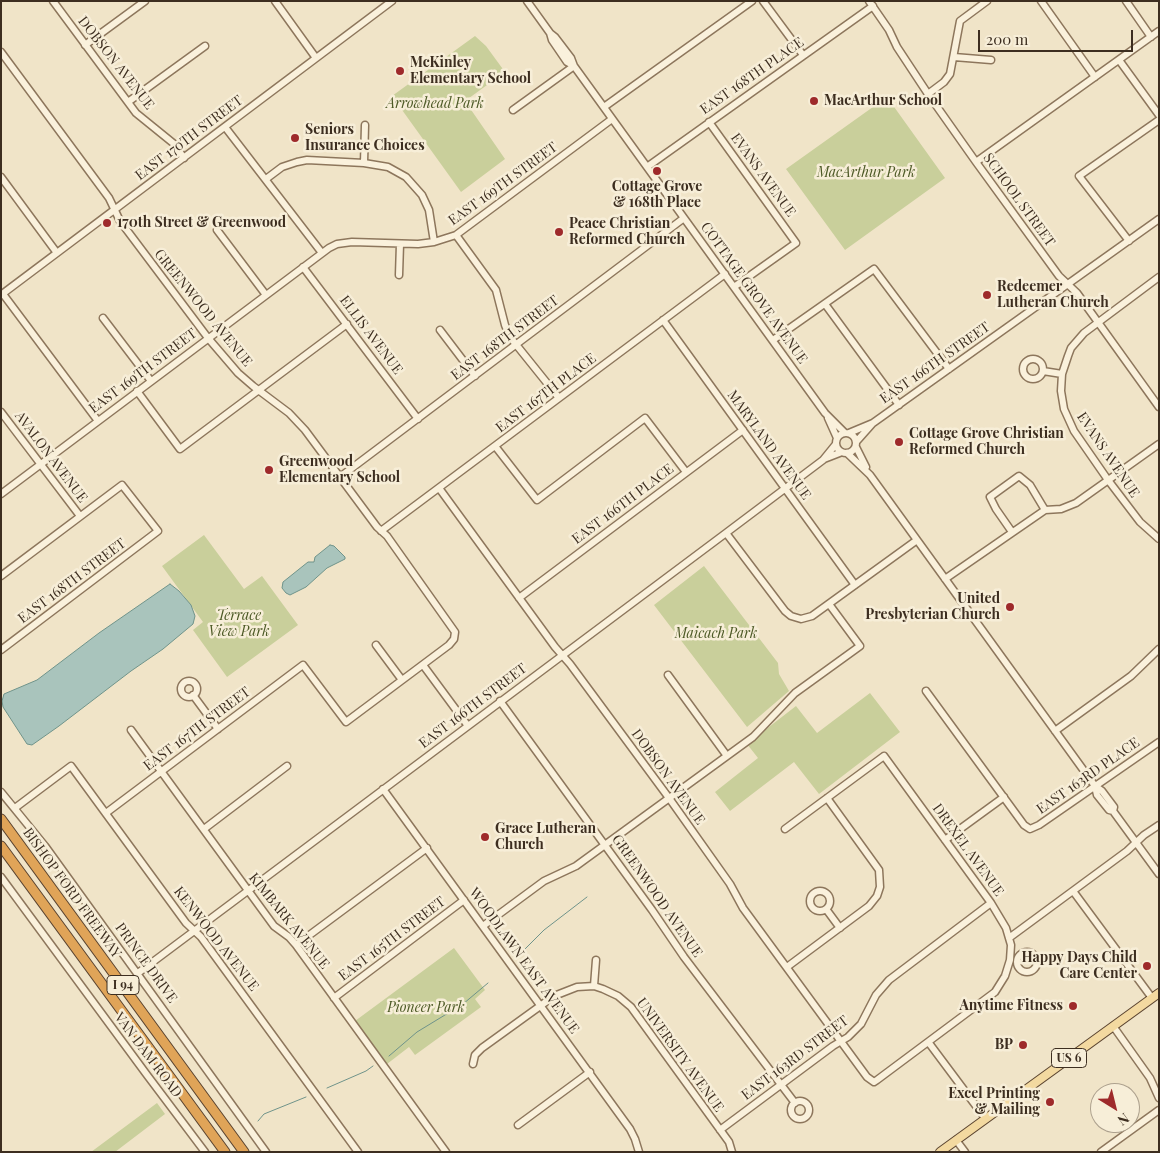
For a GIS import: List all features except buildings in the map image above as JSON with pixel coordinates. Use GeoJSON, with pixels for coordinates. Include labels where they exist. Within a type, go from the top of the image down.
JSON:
{"type":"FeatureCollection","features":[{"type":"Feature","properties":{"kind":"highway","name":"BISHOP FORD FREEWAY"},"geometry":{"type":"LineString","coordinates":[[1,819],[244,1152]]}},
{"type":"Feature","properties":{"kind":"highway","name":"I 94"},"geometry":{"type":"LineString","coordinates":[[1,846],[225,1152]]}},
{"type":"Feature","properties":{"kind":"main road","name":"US 6"},"geometry":{"type":"LineString","coordinates":[[940,1152],[1159,993]]}},
{"type":"Feature","properties":{"kind":"street","name":"DOBSON AVENUE"},"geometry":{"type":"LineString","coordinates":[[53,1],[139,116],[173,143],[184,158]]}},
{"type":"Feature","properties":{"kind":"street"},"geometry":{"type":"LineString","coordinates":[[85,45],[145,1]]}},
{"type":"Feature","properties":{"kind":"street"},"geometry":{"type":"LineString","coordinates":[[275,1],[316,58]]}},
{"type":"Feature","properties":{"kind":"street","name":"EAST 170TH STREET"},"geometry":{"type":"LineString","coordinates":[[2,294],[392,1]]}},
{"type":"Feature","properties":{"kind":"street","name":"COTTAGE GROVE AVENUE"},"geometry":{"type":"LineString","coordinates":[[527,1],[567,62],[574,66],[825,413],[847,433]]}},
{"type":"Feature","properties":{"kind":"street"},"geometry":{"type":"LineString","coordinates":[[604,107],[752,1]]}},
{"type":"Feature","properties":{"kind":"street"},"geometry":{"type":"LineString","coordinates":[[763,1],[803,55]]}},
{"type":"Feature","properties":{"kind":"street"},"geometry":{"type":"LineString","coordinates":[[928,94],[944,82],[950,74],[960,21],[988,1]]}},
{"type":"Feature","properties":{"kind":"street"},"geometry":{"type":"LineString","coordinates":[[1041,1],[1095,77]]}},
{"type":"Feature","properties":{"kind":"street"},"geometry":{"type":"LineString","coordinates":[[1126,1],[1151,37]]}},
{"type":"Feature","properties":{"kind":"street","name":"EAST 168TH PLACE"},"geometry":{"type":"LineString","coordinates":[[647,167],[871,4]]}},
{"type":"Feature","properties":{"kind":"street","name":"SCHOOL STREET"},"geometry":{"type":"LineString","coordinates":[[871,4],[889,30],[897,48],[976,162],[1059,276],[1078,293],[1159,407]]}},
{"type":"Feature","properties":{"kind":"street"},"geometry":{"type":"LineString","coordinates":[[976,162],[1159,32]]}},
{"type":"Feature","properties":{"kind":"street"},"geometry":{"type":"LineString","coordinates":[[128,102],[205,46]]}},
{"type":"Feature","properties":{"kind":"street","name":"GREENWOOD AVENUE"},"geometry":{"type":"LineString","coordinates":[[1,52],[109,198],[120,221],[208,338],[238,373],[301,426],[452,627],[455,636],[448,645],[423,665]]}},
{"type":"Feature","properties":{"kind":"street"},"geometry":{"type":"LineString","coordinates":[[954,56],[991,60]]}},
{"type":"Feature","properties":{"kind":"street"},"geometry":{"type":"LineString","coordinates":[[1119,60],[1159,115]]}},
{"type":"Feature","properties":{"kind":"street"},"geometry":{"type":"LineString","coordinates":[[513,110],[574,66]]}},
{"type":"Feature","properties":{"kind":"street","name":"EAST 169TH STREET"},"geometry":{"type":"LineString","coordinates":[[1,494],[322,253],[337,244],[347,242],[400,244],[434,242],[456,235],[612,119]]}},
{"type":"Feature","properties":{"kind":"street"},"geometry":{"type":"LineString","coordinates":[[1129,241],[1079,176],[1159,120]]}},
{"type":"Feature","properties":{"kind":"street","name":"EVANS AVENUE"},"geometry":{"type":"LineString","coordinates":[[709,122],[796,243],[734,287]]}},
{"type":"Feature","properties":{"kind":"street"},"geometry":{"type":"LineString","coordinates":[[364,163],[365,125]]}},
{"type":"Feature","properties":{"kind":"street"},"geometry":{"type":"LineString","coordinates":[[225,127],[322,253]]}},
{"type":"Feature","properties":{"kind":"street"},"geometry":{"type":"LineString","coordinates":[[266,179],[282,167],[297,162],[314,160],[382,165],[393,169],[406,177],[416,187],[429,210],[434,242]]}},
{"type":"Feature","properties":{"kind":"street"},"geometry":{"type":"LineString","coordinates":[[1,176],[58,253]]}},
{"type":"Feature","properties":{"kind":"street","name":"EAST 168TH STREET"},"geometry":{"type":"LineString","coordinates":[[340,478],[684,218]]}},
{"type":"Feature","properties":{"kind":"street","name":"EAST 166TH STREET"},"geometry":{"type":"LineString","coordinates":[[856,444],[873,423],[1159,219]]}},
{"type":"Feature","properties":{"kind":"street"},"geometry":{"type":"LineString","coordinates":[[217,230],[266,295]]}},
{"type":"Feature","properties":{"kind":"street"},"geometry":{"type":"LineString","coordinates":[[456,235],[496,290],[505,325],[516,345],[559,398]]}},
{"type":"Feature","properties":{"kind":"street"},"geometry":{"type":"LineString","coordinates":[[399,275],[400,244]]}},
{"type":"Feature","properties":{"kind":"street","name":"ELLIS AVENUE"},"geometry":{"type":"LineString","coordinates":[[303,267],[418,419]]}},
{"type":"Feature","properties":{"kind":"street"},"geometry":{"type":"LineString","coordinates":[[773,340],[874,269],[949,369]]}},
{"type":"Feature","properties":{"kind":"street","name":"EAST 167TH PLACE"},"geometry":{"type":"LineString","coordinates":[[381,531],[725,274]]}},
{"type":"Feature","properties":{"kind":"street","name":"EVANS AVENUE"},"geometry":{"type":"LineString","coordinates":[[1159,277],[1097,322],[1071,348],[1062,374],[1061,391],[1068,421],[1108,480],[1140,522],[1159,539]]}},
{"type":"Feature","properties":{"kind":"street"},"geometry":{"type":"LineString","coordinates":[[2,294],[98,421]]}},
{"type":"Feature","properties":{"kind":"street"},"geometry":{"type":"LineString","coordinates":[[825,304],[899,404]]}},
{"type":"Feature","properties":{"kind":"street"},"geometry":{"type":"LineString","coordinates":[[104,318],[151,381]]}},
{"type":"Feature","properties":{"kind":"street","name":"MARYLAND AVENUE"},"geometry":{"type":"LineString","coordinates":[[663,320],[855,585]]}},
{"type":"Feature","properties":{"kind":"street"},"geometry":{"type":"LineString","coordinates":[[137,391],[180,449],[347,324]]}},
{"type":"Feature","properties":{"kind":"street"},"geometry":{"type":"LineString","coordinates":[[440,330],[475,376]]}},
{"type":"Feature","properties":{"kind":"street"},"geometry":{"type":"LineString","coordinates":[[1042,371],[1062,374]]}},
{"type":"Feature","properties":{"kind":"street","name":"AVALON AVENUE"},"geometry":{"type":"LineString","coordinates":[[1,412],[80,516]]}},
{"type":"Feature","properties":{"kind":"street","name":"COTTAGE GROVE AVENUE"},"geometry":{"type":"LineString","coordinates":[[825,413],[837,441]]}},
{"type":"Feature","properties":{"kind":"street"},"geometry":{"type":"LineString","coordinates":[[496,446],[537,500],[645,418],[686,472]]}},
{"type":"Feature","properties":{"kind":"street","name":"EAST 166TH STREET"},"geometry":{"type":"LineString","coordinates":[[847,433],[873,423]]}},
{"type":"Feature","properties":{"kind":"street","name":"EAST 166TH PLACE"},"geometry":{"type":"LineString","coordinates":[[519,598],[743,430]]}},
{"type":"Feature","properties":{"kind":"street"},"geometry":{"type":"LineString","coordinates":[[870,475],[838,449],[837,441],[847,433],[854,436],[870,475],[1095,786],[1097,794],[1109,810],[1113,811],[1159,874]]}},
{"type":"Feature","properties":{"kind":"street","name":"EAST 166TH STREET"},"geometry":{"type":"LineString","coordinates":[[138,973],[823,460],[837,441]]}},
{"type":"Feature","properties":{"kind":"street"},"geometry":{"type":"LineString","coordinates":[[845,453],[853,451],[856,444]]}},
{"type":"Feature","properties":{"kind":"street"},"geometry":{"type":"LineString","coordinates":[[945,579],[1046,510],[1061,509],[1076,503],[1159,444]]}},
{"type":"Feature","properties":{"kind":"street","name":"EAST 166TH STREET"},"geometry":{"type":"LineString","coordinates":[[823,460],[845,453]]}},
{"type":"Feature","properties":{"kind":"street"},"geometry":{"type":"LineString","coordinates":[[1012,532],[990,497],[1019,476],[1030,485],[1046,510]]}},
{"type":"Feature","properties":{"kind":"street","name":"EAST 168TH STREET"},"geometry":{"type":"LineString","coordinates":[[1,650],[158,532],[122,485],[80,516]]}},
{"type":"Feature","properties":{"kind":"street","name":"DOBSON AVENUE"},"geometry":{"type":"LineString","coordinates":[[439,488],[668,798],[730,884],[743,908],[867,1077],[874,1082],[882,1078],[929,1043]]}},
{"type":"Feature","properties":{"kind":"street"},"geometry":{"type":"LineString","coordinates":[[1,576],[80,516]]}},
{"type":"Feature","properties":{"kind":"street"},"geometry":{"type":"LineString","coordinates":[[726,533],[785,611],[791,616],[801,618],[812,616],[830,604],[916,540]]}},
{"type":"Feature","properties":{"kind":"street"},"geometry":{"type":"LineString","coordinates":[[483,926],[544,881],[570,869],[727,756],[758,732],[795,693],[860,646],[830,604]]}},
{"type":"Feature","properties":{"kind":"street"},"geometry":{"type":"LineString","coordinates":[[376,645],[402,680],[423,665],[468,726]]}},
{"type":"Feature","properties":{"kind":"street"},"geometry":{"type":"LineString","coordinates":[[1055,731],[1131,676],[1159,649]]}},
{"type":"Feature","properties":{"kind":"street","name":"EAST 167TH STREET"},"geometry":{"type":"LineString","coordinates":[[106,813],[303,666],[346,722],[402,680]]}},
{"type":"Feature","properties":{"kind":"street"},"geometry":{"type":"LineString","coordinates":[[668,675],[727,756]]}},
{"type":"Feature","properties":{"kind":"street"},"geometry":{"type":"LineString","coordinates":[[926,691],[1004,797],[945,840]]}},
{"type":"Feature","properties":{"kind":"street"},"geometry":{"type":"LineString","coordinates":[[193,695],[218,728]]}},
{"type":"Feature","properties":{"kind":"street","name":"GREENWOOD AVENUE"},"geometry":{"type":"LineString","coordinates":[[500,701],[684,956],[795,1103]]}},
{"type":"Feature","properties":{"kind":"street","name":"KIMBARK AVENUE"},"geometry":{"type":"LineString","coordinates":[[131,730],[274,926],[296,945],[446,1152]]}},
{"type":"Feature","properties":{"kind":"street","name":"EAST 163RD PLACE"},"geometry":{"type":"LineString","coordinates":[[1004,797],[1024,825],[1030,829],[1039,825],[1159,742]]}},
{"type":"Feature","properties":{"kind":"street","name":"DREXEL AVENUE"},"geometry":{"type":"LineString","coordinates":[[827,798],[884,756],[1003,920],[1010,938],[1010,960]]}},
{"type":"Feature","properties":{"kind":"street","name":"KENWOOD AVENUE"},"geometry":{"type":"LineString","coordinates":[[15,808],[71,766],[186,923],[203,938],[358,1152]]}},
{"type":"Feature","properties":{"kind":"street"},"geometry":{"type":"LineString","coordinates":[[204,829],[287,766]]}},
{"type":"Feature","properties":{"kind":"street","name":"WOODLAWN EAST AVENUE"},"geometry":{"type":"LineString","coordinates":[[383,789],[590,1072],[630,1129],[639,1152]]}},
{"type":"Feature","properties":{"kind":"street","name":"PRINCE DRIVE"},"geometry":{"type":"LineString","coordinates":[[1,792],[45,846],[266,1152]]}},
{"type":"Feature","properties":{"kind":"street"},"geometry":{"type":"LineString","coordinates":[[785,829],[827,798],[879,870],[880,888],[874,902],[787,967]]}},
{"type":"Feature","properties":{"kind":"street"},"geometry":{"type":"LineString","coordinates":[[1010,938],[1159,824]]}},
{"type":"Feature","properties":{"kind":"street"},"geometry":{"type":"LineString","coordinates":[[296,945],[427,848]]}},
{"type":"Feature","properties":{"kind":"street","name":"VAN DAM ROAD"},"geometry":{"type":"LineString","coordinates":[[1,877],[206,1152]]}},
{"type":"Feature","properties":{"kind":"street"},"geometry":{"type":"LineString","coordinates":[[1073,891],[1152,998]]}},
{"type":"Feature","properties":{"kind":"street","name":"EAST 165TH STREET"},"geometry":{"type":"LineString","coordinates":[[334,998],[464,900]]}},
{"type":"Feature","properties":{"kind":"street","name":"EAST 163RD STREET"},"geometry":{"type":"LineString","coordinates":[[720,1130],[854,1032],[861,1024],[876,995],[889,980],[991,903]]}},
{"type":"Feature","properties":{"kind":"street"},"geometry":{"type":"LineString","coordinates":[[826,909],[840,928]]}},
{"type":"Feature","properties":{"kind":"street"},"geometry":{"type":"LineString","coordinates":[[594,986],[596,960]]}},
{"type":"Feature","properties":{"kind":"street"},"geometry":{"type":"LineString","coordinates":[[985,1118],[929,1043],[995,992],[1005,976],[1010,960],[1018,960]]}},
{"type":"Feature","properties":{"kind":"street","name":"UNIVERSITY AVENUE"},"geometry":{"type":"LineString","coordinates":[[473,1064],[475,1055],[482,1048],[554,996],[569,989],[594,986],[618,996],[631,1007],[729,1142],[732,1152]]}},
{"type":"Feature","properties":{"kind":"street"},"geometry":{"type":"LineString","coordinates":[[1113,1026],[1150,1078],[1159,1098]]}},
{"type":"Feature","properties":{"kind":"street"},"geometry":{"type":"LineString","coordinates":[[518,1125],[590,1072]]}},
{"type":"Feature","properties":{"kind":"street"},"geometry":{"type":"LineString","coordinates":[[1101,1152],[1159,1110]]}},
{"type":"Feature","properties":{"kind":"street"},"geometry":{"type":"LineString","coordinates":[[956,1140],[965,1152]]}},
{"type":"Feature","properties":{"kind":"green space","name":"Arrowhead Park"},"geometry":{"type":"Polygon","coordinates":[[[475,36],[486,46],[505,72],[465,101],[505,159],[461,192],[392,96],[475,36]]]}},
{"type":"Feature","properties":{"kind":"green space","name":"MacArthur Park"},"geometry":{"type":"Polygon","coordinates":[[[887,97],[945,178],[845,250],[786,169],[887,97]]]}},
{"type":"Feature","properties":{"kind":"green space","name":"Terrace View Park"},"geometry":{"type":"Polygon","coordinates":[[[204,535],[244,589],[262,576],[298,625],[227,677],[193,630],[203,622],[162,566],[204,535]]]}},
{"type":"Feature","properties":{"kind":"green space","name":"Maicach Park"},"geometry":{"type":"Polygon","coordinates":[[[704,566],[778,663],[779,674],[789,691],[747,727],[654,605],[704,566]]]}},
{"type":"Feature","properties":{"kind":"green space"},"geometry":{"type":"Polygon","coordinates":[[[870,693],[900,732],[819,794],[794,762],[730,811],[715,792],[758,758],[747,744],[796,706],[817,733],[870,693]]]}},
{"type":"Feature","properties":{"kind":"green space","name":"Pioneer Park"},"geometry":{"type":"Polygon","coordinates":[[[454,948],[485,990],[475,999],[481,1007],[415,1055],[409,1047],[387,1064],[355,1021],[454,948]]]}},
{"type":"Feature","properties":{"kind":"green space"},"geometry":{"type":"Polygon","coordinates":[[[157,1103],[165,1114],[115,1152],[91,1152],[157,1103]]]}},
{"type":"Feature","properties":{"kind":"water"},"geometry":{"type":"Polygon","coordinates":[[[330,545],[334,546],[345,559],[327,568],[306,587],[290,595],[286,593],[282,588],[283,582],[308,562],[314,562],[315,557],[330,545]]]}},
{"type":"Feature","properties":{"kind":"water"},"geometry":{"type":"Polygon","coordinates":[[[170,584],[191,605],[195,616],[193,624],[163,649],[59,726],[32,745],[27,744],[3,707],[4,694],[37,680],[99,633],[170,584]]]}},
{"type":"Feature","properties":{"kind":"waterway"},"geometry":{"type":"LineString","coordinates":[[518,956],[544,930],[587,897]]}},
{"type":"Feature","properties":{"kind":"waterway"},"geometry":{"type":"LineString","coordinates":[[389,1056],[417,1032],[463,1004],[488,983]]}},
{"type":"Feature","properties":{"kind":"waterway"},"geometry":{"type":"LineString","coordinates":[[327,1088],[373,1066]]}},
{"type":"Feature","properties":{"kind":"waterway"},"geometry":{"type":"LineString","coordinates":[[258,1121],[264,1114],[306,1097]]}},
{"type":"Feature","properties":{"kind":"place","name":"McKinley Elementary School"},"geometry":{"type":"Point","coordinates":[400,71]}},
{"type":"Feature","properties":{"kind":"place","name":"MacArthur School"},"geometry":{"type":"Point","coordinates":[814,101]}},
{"type":"Feature","properties":{"kind":"place","name":"Seniors Insurance Choices"},"geometry":{"type":"Point","coordinates":[295,138]}},
{"type":"Feature","properties":{"kind":"place","name":"Cottage Grove & 168th Place"},"geometry":{"type":"Point","coordinates":[657,171]}},
{"type":"Feature","properties":{"kind":"place","name":"170th Street & Greenwood"},"geometry":{"type":"Point","coordinates":[107,223]}},
{"type":"Feature","properties":{"kind":"place","name":"Peace Christian Reformed Church"},"geometry":{"type":"Point","coordinates":[559,232]}},
{"type":"Feature","properties":{"kind":"place","name":"Redeemer Lutheran Church"},"geometry":{"type":"Point","coordinates":[987,295]}},
{"type":"Feature","properties":{"kind":"place","name":"Cottage Grove Christian Reformed Church"},"geometry":{"type":"Point","coordinates":[899,442]}},
{"type":"Feature","properties":{"kind":"place","name":"Greenwood Elementary School"},"geometry":{"type":"Point","coordinates":[269,470]}},
{"type":"Feature","properties":{"kind":"place","name":"United Presbyterian Church"},"geometry":{"type":"Point","coordinates":[1010,607]}},
{"type":"Feature","properties":{"kind":"place","name":"Grace Lutheran Church"},"geometry":{"type":"Point","coordinates":[485,837]}},
{"type":"Feature","properties":{"kind":"place","name":"Happy Days Child Care Center"},"geometry":{"type":"Point","coordinates":[1147,966]}},
{"type":"Feature","properties":{"kind":"place","name":"Anytime Fitness"},"geometry":{"type":"Point","coordinates":[1073,1006]}},
{"type":"Feature","properties":{"kind":"place","name":"BP"},"geometry":{"type":"Point","coordinates":[1023,1045]}},
{"type":"Feature","properties":{"kind":"place","name":"Excel Printing & Mailing"},"geometry":{"type":"Point","coordinates":[1050,1102]}}]}
